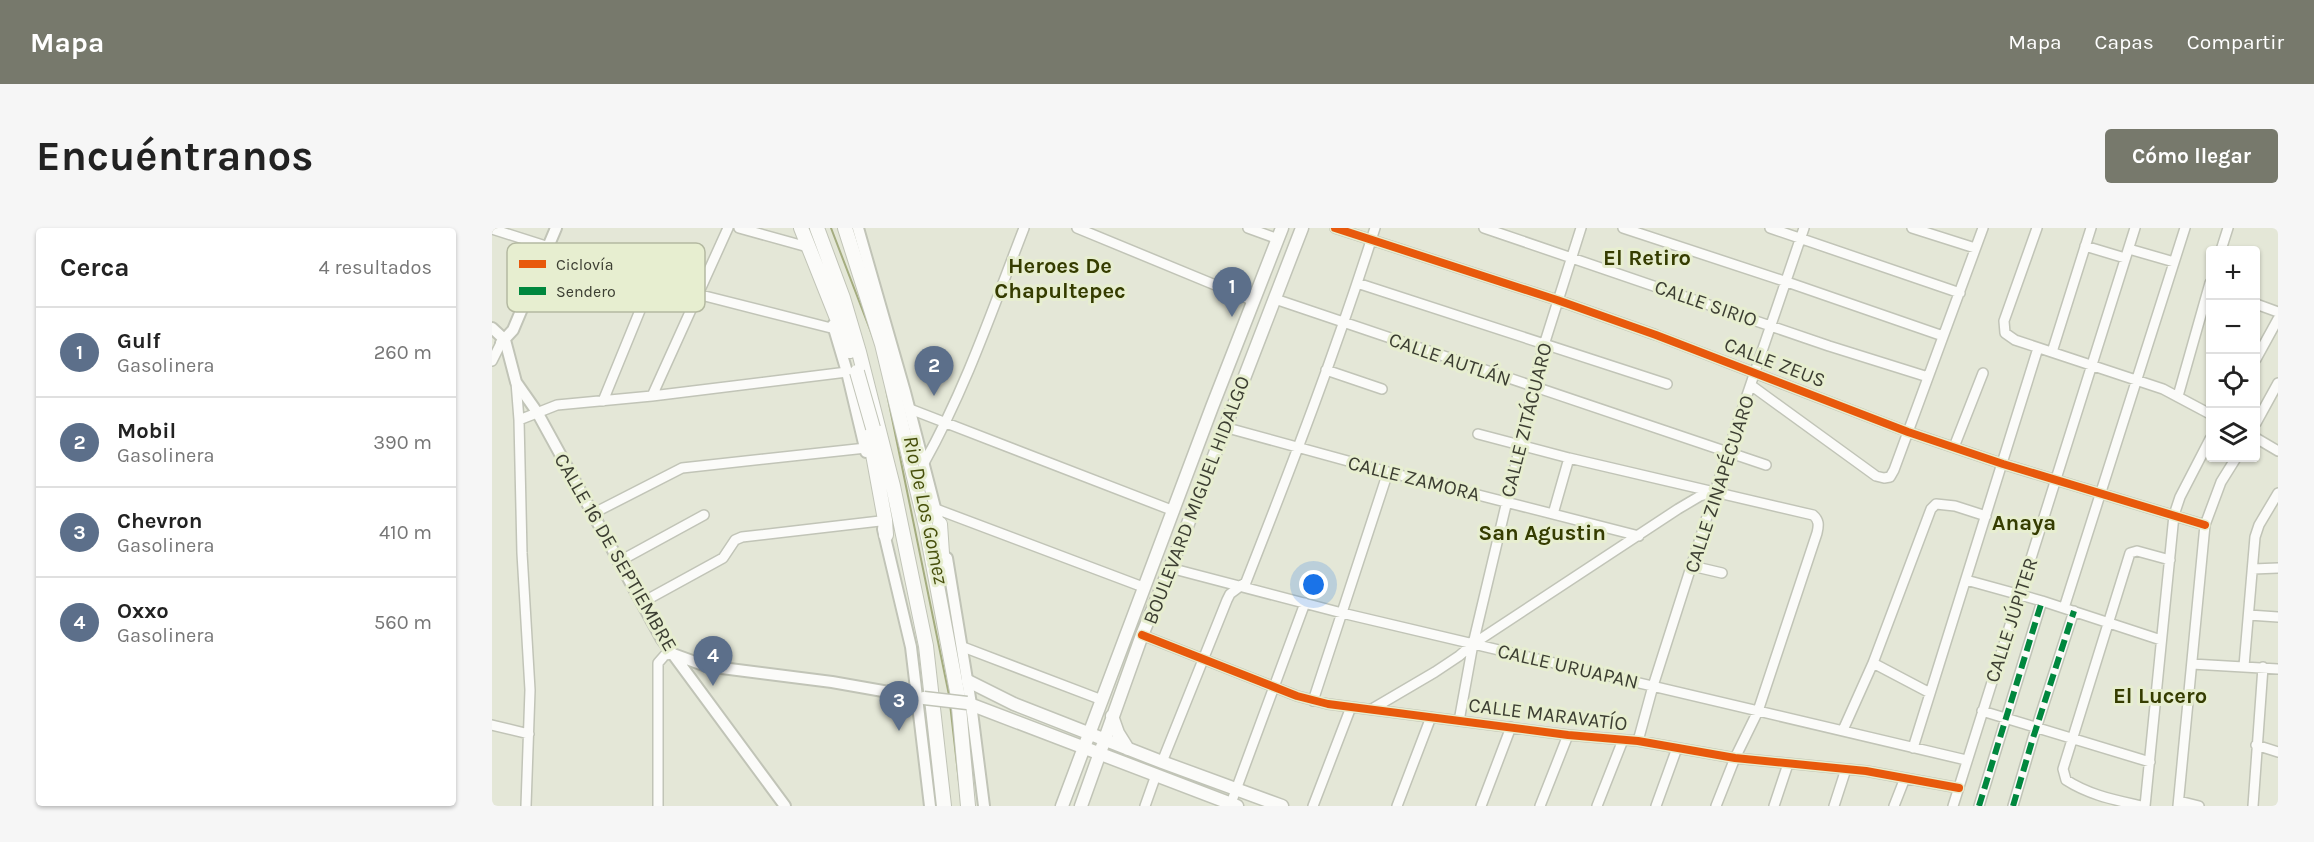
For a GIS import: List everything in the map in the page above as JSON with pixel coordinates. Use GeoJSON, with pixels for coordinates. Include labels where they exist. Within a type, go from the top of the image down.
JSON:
{"type":"FeatureCollection","features":[{"type":"Feature","properties":{"kind":"main road"},"geometry":{"type":"LineString","coordinates":[[799,228],[873,428],[903,566],[909,588],[917,604]]}},
{"type":"Feature","properties":{"kind":"main road"},"geometry":{"type":"LineString","coordinates":[[817,228],[843,298],[876,411],[926,646],[944,806]]}},
{"type":"Feature","properties":{"kind":"main road"},"geometry":{"type":"LineString","coordinates":[[845,228],[882,344],[926,527],[958,697],[968,806]]}},
{"type":"Feature","properties":{"kind":"main road","name":"BOULEVARD MIGUEL HIDALGO"},"geometry":{"type":"LineString","coordinates":[[1081,806],[1142,636],[1302,228]]}},
{"type":"Feature","properties":{"kind":"main road","name":"BOULEVARD MIGUEL HIDALGO"},"geometry":{"type":"LineString","coordinates":[[1062,806],[1143,587],[1280,233]]}},
{"type":"Feature","properties":{"kind":"main road"},"geometry":{"type":"LineString","coordinates":[[859,352],[866,417],[886,535]]}},
{"type":"Feature","properties":{"kind":"main road"},"geometry":{"type":"LineString","coordinates":[[1170,568],[1164,559],[1172,514]]}},
{"type":"Feature","properties":{"kind":"main road"},"geometry":{"type":"LineString","coordinates":[[940,524],[940,555],[947,608],[947,639]]}},
{"type":"Feature","properties":{"kind":"main road"},"geometry":{"type":"LineString","coordinates":[[968,681],[993,695],[1105,740],[1281,806]]}},
{"type":"Feature","properties":{"kind":"main road"},"geometry":{"type":"LineString","coordinates":[[987,710],[986,702],[993,695]]}},
{"type":"Feature","properties":{"kind":"main road"},"geometry":{"type":"LineString","coordinates":[[920,698],[969,703],[1232,805]]}},
{"type":"Feature","properties":{"kind":"main road"},"geometry":{"type":"LineString","coordinates":[[1072,726],[1097,714]]}},
{"type":"Feature","properties":{"kind":"main road"},"geometry":{"type":"LineString","coordinates":[[1112,716],[1118,734],[1128,749]]}},
{"type":"Feature","properties":{"kind":"main road"},"geometry":{"type":"LineString","coordinates":[[1094,770],[1117,764],[1131,765]]}},
{"type":"Feature","properties":{"kind":"street"},"geometry":{"type":"LineString","coordinates":[[550,243],[556,228]]}},
{"type":"Feature","properties":{"kind":"street"},"geometry":{"type":"LineString","coordinates":[[705,277],[728,228]]}},
{"type":"Feature","properties":{"kind":"street"},"geometry":{"type":"LineString","coordinates":[[739,228],[804,246]]}},
{"type":"Feature","properties":{"kind":"street"},"geometry":{"type":"LineString","coordinates":[[799,228],[852,372],[880,521],[886,535],[911,647],[920,698],[930,806]]}},
{"type":"Feature","properties":{"kind":"street"},"geometry":{"type":"LineString","coordinates":[[858,228],[940,524],[963,648],[984,806]]}},
{"type":"Feature","properties":{"kind":"street"},"geometry":{"type":"LineString","coordinates":[[924,463],[962,390],[1024,228]]}},
{"type":"Feature","properties":{"kind":"street"},"geometry":{"type":"LineString","coordinates":[[1077,228],[1254,301]]}},
{"type":"Feature","properties":{"kind":"street"},"geometry":{"type":"LineString","coordinates":[[1248,228],[1280,233]]}},
{"type":"Feature","properties":{"kind":"street","name":"CALLE ZEUS"},"geometry":{"type":"LineString","coordinates":[[1335,228],[1557,300],[1757,372],[1908,432],[2055,480],[2203,524]]}},
{"type":"Feature","properties":{"kind":"street"},"geometry":{"type":"LineString","coordinates":[[1162,762],[1230,594],[1246,582],[1299,448],[1345,322],[1374,228]]}},
{"type":"Feature","properties":{"kind":"street","name":"CALLE SIRIO"},"geometry":{"type":"LineString","coordinates":[[1484,228],[1928,377]]}},
{"type":"Feature","properties":{"kind":"street","name":"CALLE ZITÁCUARO"},"geometry":{"type":"LineString","coordinates":[[1459,721],[1473,644],[1544,345],[1581,228]]}},
{"type":"Feature","properties":{"kind":"street"},"geometry":{"type":"LineString","coordinates":[[1623,228],[1943,336]]}},
{"type":"Feature","properties":{"kind":"street"},"geometry":{"type":"LineString","coordinates":[[1770,228],[1960,293]]}},
{"type":"Feature","properties":{"kind":"street","name":"CALLE ZINAPÉCUARO"},"geometry":{"type":"LineString","coordinates":[[1638,741],[1653,686],[1717,492],[1728,451],[1757,372],[1804,228]]}},
{"type":"Feature","properties":{"kind":"street"},"geometry":{"type":"LineString","coordinates":[[1912,228],[1975,248]]}},
{"type":"Feature","properties":{"kind":"street"},"geometry":{"type":"LineString","coordinates":[[1752,386],[1876,476],[1887,478],[1892,474],[1983,228]]}},
{"type":"Feature","properties":{"kind":"street"},"geometry":{"type":"LineString","coordinates":[[2037,228],[2004,321],[2004,329],[2009,336],[2038,348],[2138,380],[2178,396],[2206,411]]}},
{"type":"Feature","properties":{"kind":"street"},"geometry":{"type":"LineString","coordinates":[[2052,352],[2091,228]]}},
{"type":"Feature","properties":{"kind":"street","name":"CALLE JÚPITER"},"geometry":{"type":"LineString","coordinates":[[1953,806],[2135,228]]}},
{"type":"Feature","properties":{"kind":"street"},"geometry":{"type":"LineString","coordinates":[[2064,608],[2185,228]]}},
{"type":"Feature","properties":{"kind":"street"},"geometry":{"type":"LineString","coordinates":[[2222,246],[2228,228]]}},
{"type":"Feature","properties":{"kind":"street"},"geometry":{"type":"LineString","coordinates":[[492,229],[533,243]]}},
{"type":"Feature","properties":{"kind":"street"},"geometry":{"type":"LineString","coordinates":[[2085,246],[2174,262]]}},
{"type":"Feature","properties":{"kind":"street"},"geometry":{"type":"LineString","coordinates":[[1357,283],[1667,384]]}},
{"type":"Feature","properties":{"kind":"street"},"geometry":{"type":"LineString","coordinates":[[705,296],[835,329]]}},
{"type":"Feature","properties":{"kind":"street","name":"CALLE AUTLÁN"},"geometry":{"type":"LineString","coordinates":[[1275,299],[1766,465]]}},
{"type":"Feature","properties":{"kind":"street"},"geometry":{"type":"LineString","coordinates":[[2178,396],[2206,300]]}},
{"type":"Feature","properties":{"kind":"street"},"geometry":{"type":"LineString","coordinates":[[2260,305],[2278,312]]}},
{"type":"Feature","properties":{"kind":"street"},"geometry":{"type":"LineString","coordinates":[[492,361],[502,342],[513,330],[521,312]]}},
{"type":"Feature","properties":{"kind":"street"},"geometry":{"type":"LineString","coordinates":[[603,401],[639,312]]}},
{"type":"Feature","properties":{"kind":"street"},"geometry":{"type":"LineString","coordinates":[[652,396],[689,312]]}},
{"type":"Feature","properties":{"kind":"street"},"geometry":{"type":"LineString","coordinates":[[2259,354],[2278,319]]}},
{"type":"Feature","properties":{"kind":"street"},"geometry":{"type":"LineString","coordinates":[[492,328],[502,342]]}},
{"type":"Feature","properties":{"kind":"street","name":"CALLE 16 DE SEPTIEMBRE"},"geometry":{"type":"LineString","coordinates":[[502,342],[516,382],[519,420],[522,553],[530,690],[526,806]]}},
{"type":"Feature","properties":{"kind":"street"},"geometry":{"type":"LineString","coordinates":[[1913,748],[2004,464],[2038,348]]}},
{"type":"Feature","properties":{"kind":"street"},"geometry":{"type":"LineString","coordinates":[[1326,370],[1382,389]]}},
{"type":"Feature","properties":{"kind":"street"},"geometry":{"type":"LineString","coordinates":[[519,420],[551,406],[852,372]]}},
{"type":"Feature","properties":{"kind":"street"},"geometry":{"type":"LineString","coordinates":[[1954,447],[1983,373]]}},
{"type":"Feature","properties":{"kind":"street","name":"CALLE 16 DE SEPTIEMBRE"},"geometry":{"type":"LineString","coordinates":[[516,382],[537,411],[661,638],[785,806]]}},
{"type":"Feature","properties":{"kind":"street"},"geometry":{"type":"LineString","coordinates":[[2260,416],[2276,390]]}},
{"type":"Feature","properties":{"kind":"street"},"geometry":{"type":"LineString","coordinates":[[910,409],[1172,514]]}},
{"type":"Feature","properties":{"kind":"street","name":"CALLE ZAMORA"},"geometry":{"type":"LineString","coordinates":[[1224,427],[1639,536]]}},
{"type":"Feature","properties":{"kind":"street"},"geometry":{"type":"LineString","coordinates":[[1478,434],[1569,458],[1813,515],[1818,523],[1817,533],[1758,711],[1735,758],[1716,806]]}},
{"type":"Feature","properties":{"kind":"street"},"geometry":{"type":"LineString","coordinates":[[2260,440],[2278,451]]}},
{"type":"Feature","properties":{"kind":"street"},"geometry":{"type":"LineString","coordinates":[[592,514],[682,468],[866,448]]}},
{"type":"Feature","properties":{"kind":"street"},"geometry":{"type":"LineString","coordinates":[[2170,560],[2137,551],[2130,553],[2071,738],[2063,773],[2066,780],[2076,787],[2103,797],[2143,806],[2150,762],[2170,560],[2180,497],[2206,449]]}},
{"type":"Feature","properties":{"kind":"street"},"geometry":{"type":"LineString","coordinates":[[1553,514],[1569,458]]}},
{"type":"Feature","properties":{"kind":"street"},"geometry":{"type":"LineString","coordinates":[[2199,806],[2178,803],[2203,524],[2221,482],[2234,462]]}},
{"type":"Feature","properties":{"kind":"street"},"geometry":{"type":"LineString","coordinates":[[1313,701],[1389,472]]}},
{"type":"Feature","properties":{"kind":"street"},"geometry":{"type":"LineString","coordinates":[[1371,710],[1460,656],[1473,644],[1691,501],[1705,494],[1717,492]]}},
{"type":"Feature","properties":{"kind":"street"},"geometry":{"type":"LineString","coordinates":[[2244,666],[2256,531],[2278,493]]}},
{"type":"Feature","properties":{"kind":"street"},"geometry":{"type":"LineString","coordinates":[[1844,730],[1873,663],[1931,509],[1940,504],[1986,516]]}},
{"type":"Feature","properties":{"kind":"street"},"geometry":{"type":"LineString","coordinates":[[936,509],[1143,587]]}},
{"type":"Feature","properties":{"kind":"street"},"geometry":{"type":"LineString","coordinates":[[618,562],[704,515]]}},
{"type":"Feature","properties":{"kind":"street"},"geometry":{"type":"LineString","coordinates":[[641,603],[723,558],[735,540],[742,537],[880,521]]}},
{"type":"Feature","properties":{"kind":"street"},"geometry":{"type":"LineString","coordinates":[[1692,566],[1722,573]]}},
{"type":"Feature","properties":{"kind":"street","name":"CALLE URUAPAN"},"geometry":{"type":"LineString","coordinates":[[1170,568],[1342,613],[1414,628],[1473,644],[1966,760]]}},
{"type":"Feature","properties":{"kind":"street"},"geometry":{"type":"LineString","coordinates":[[2253,569],[2278,568]]}},
{"type":"Feature","properties":{"kind":"street"},"geometry":{"type":"LineString","coordinates":[[1966,580],[2042,601],[2162,640]]}},
{"type":"Feature","properties":{"kind":"street"},"geometry":{"type":"LineString","coordinates":[[1979,806],[2042,601]]}},
{"type":"Feature","properties":{"kind":"street"},"geometry":{"type":"LineString","coordinates":[[1232,805],[1305,603]]}},
{"type":"Feature","properties":{"kind":"street"},"geometry":{"type":"LineString","coordinates":[[2013,806],[2074,612]]}},
{"type":"Feature","properties":{"kind":"street"},"geometry":{"type":"LineString","coordinates":[[2249,615],[2278,617]]}},
{"type":"Feature","properties":{"kind":"street","name":"CALLE MARAVATÍO"},"geometry":{"type":"LineString","coordinates":[[1142,636],[1313,701],[1568,735],[1638,741],[1735,758],[1846,769],[1905,777],[1959,788]]}},
{"type":"Feature","properties":{"kind":"street"},"geometry":{"type":"LineString","coordinates":[[963,648],[1102,700]]}},
{"type":"Feature","properties":{"kind":"street"},"geometry":{"type":"LineString","coordinates":[[658,806],[658,663],[665,655],[673,654],[706,666],[822,681],[920,698]]}},
{"type":"Feature","properties":{"kind":"street"},"geometry":{"type":"LineString","coordinates":[[1873,663],[1930,693]]}},
{"type":"Feature","properties":{"kind":"street"},"geometry":{"type":"LineString","coordinates":[[2192,664],[2278,669]]}},
{"type":"Feature","properties":{"kind":"street"},"geometry":{"type":"LineString","coordinates":[[2253,806],[2262,667]]}},
{"type":"Feature","properties":{"kind":"street"},"geometry":{"type":"LineString","coordinates":[[1313,806],[1351,707]]}},
{"type":"Feature","properties":{"kind":"street"},"geometry":{"type":"LineString","coordinates":[[1982,711],[2150,762]]}},
{"type":"Feature","properties":{"kind":"street"},"geometry":{"type":"LineString","coordinates":[[1397,806],[1431,717]]}},
{"type":"Feature","properties":{"kind":"street"},"geometry":{"type":"LineString","coordinates":[[492,725],[529,734]]}},
{"type":"Feature","properties":{"kind":"street"},"geometry":{"type":"LineString","coordinates":[[1481,806],[1511,727]]}},
{"type":"Feature","properties":{"kind":"street"},"geometry":{"type":"LineString","coordinates":[[1540,806],[1568,735]]}},
{"type":"Feature","properties":{"kind":"street"},"geometry":{"type":"LineString","coordinates":[[1598,806],[1623,740]]}},
{"type":"Feature","properties":{"kind":"street"},"geometry":{"type":"LineString","coordinates":[[2256,746],[2278,752]]}},
{"type":"Feature","properties":{"kind":"street"},"geometry":{"type":"LineString","coordinates":[[1656,806],[1677,748]]}},
{"type":"Feature","properties":{"kind":"street"},"geometry":{"type":"LineString","coordinates":[[1774,806],[1788,764]]}},
{"type":"Feature","properties":{"kind":"street"},"geometry":{"type":"LineString","coordinates":[[1834,806],[1846,769]]}},
{"type":"Feature","properties":{"kind":"street"},"geometry":{"type":"LineString","coordinates":[[1145,806],[1156,775]]}},
{"type":"Feature","properties":{"kind":"street"},"geometry":{"type":"LineString","coordinates":[[1894,806],[1905,777]]}},
{"type":"Feature","properties":{"kind":"waterway","name":"Rio De Los Gomez"},"geometry":{"type":"LineString","coordinates":[[831,228],[874,340]]}},
{"type":"Feature","properties":{"kind":"waterway","name":"Rio De Los Gomez"},"geometry":{"type":"LineString","coordinates":[[886,389],[949,695]]}},
{"type":"Feature","properties":{"kind":"waterway","name":"Rio De Los Gomez"},"geometry":{"type":"LineString","coordinates":[[950,704],[959,782]]}},
{"type":"Feature","properties":{"kind":"marked path"},"geometry":{"type":"LineString","coordinates":[[1979,806],[2042,601]]}},
{"type":"Feature","properties":{"kind":"marked path"},"geometry":{"type":"LineString","coordinates":[[2013,806],[2074,611]]}},
{"type":"Feature","properties":{"kind":"cycle path"},"geometry":{"type":"LineString","coordinates":[[1335,228],[1557,300],[1656,335],[1908,432],[2003,464],[2205,525]]}},
{"type":"Feature","properties":{"kind":"cycle path"},"geometry":{"type":"LineString","coordinates":[[1142,635],[1297,696],[1328,704],[1568,735],[1638,741],[1735,758],[1866,771],[1959,788]]}},
{"type":"Feature","properties":{"kind":"place","name":"Gulf"},"geometry":{"type":"Point","coordinates":[1232,317]}},
{"type":"Feature","properties":{"kind":"place","name":"Mobil"},"geometry":{"type":"Point","coordinates":[934,396]}},
{"type":"Feature","properties":{"kind":"place","name":"Oxxo"},"geometry":{"type":"Point","coordinates":[713,686]}},
{"type":"Feature","properties":{"kind":"place","name":"Chevron"},"geometry":{"type":"Point","coordinates":[899,731]}},
{"type":"Feature","properties":{"kind":"district","name":"El Retiro"},"geometry":{"type":"Point","coordinates":[1647,257]}},
{"type":"Feature","properties":{"kind":"district","name":"Heroes De Chapultepec"},"geometry":{"type":"Point","coordinates":[1060,278]}},
{"type":"Feature","properties":{"kind":"district","name":"Anaya"},"geometry":{"type":"Point","coordinates":[2024,522]}},
{"type":"Feature","properties":{"kind":"district","name":"San Agustin"},"geometry":{"type":"Point","coordinates":[1542,532]}},
{"type":"Feature","properties":{"kind":"district","name":"El Lucero"},"geometry":{"type":"Point","coordinates":[2160,695]}}]}
